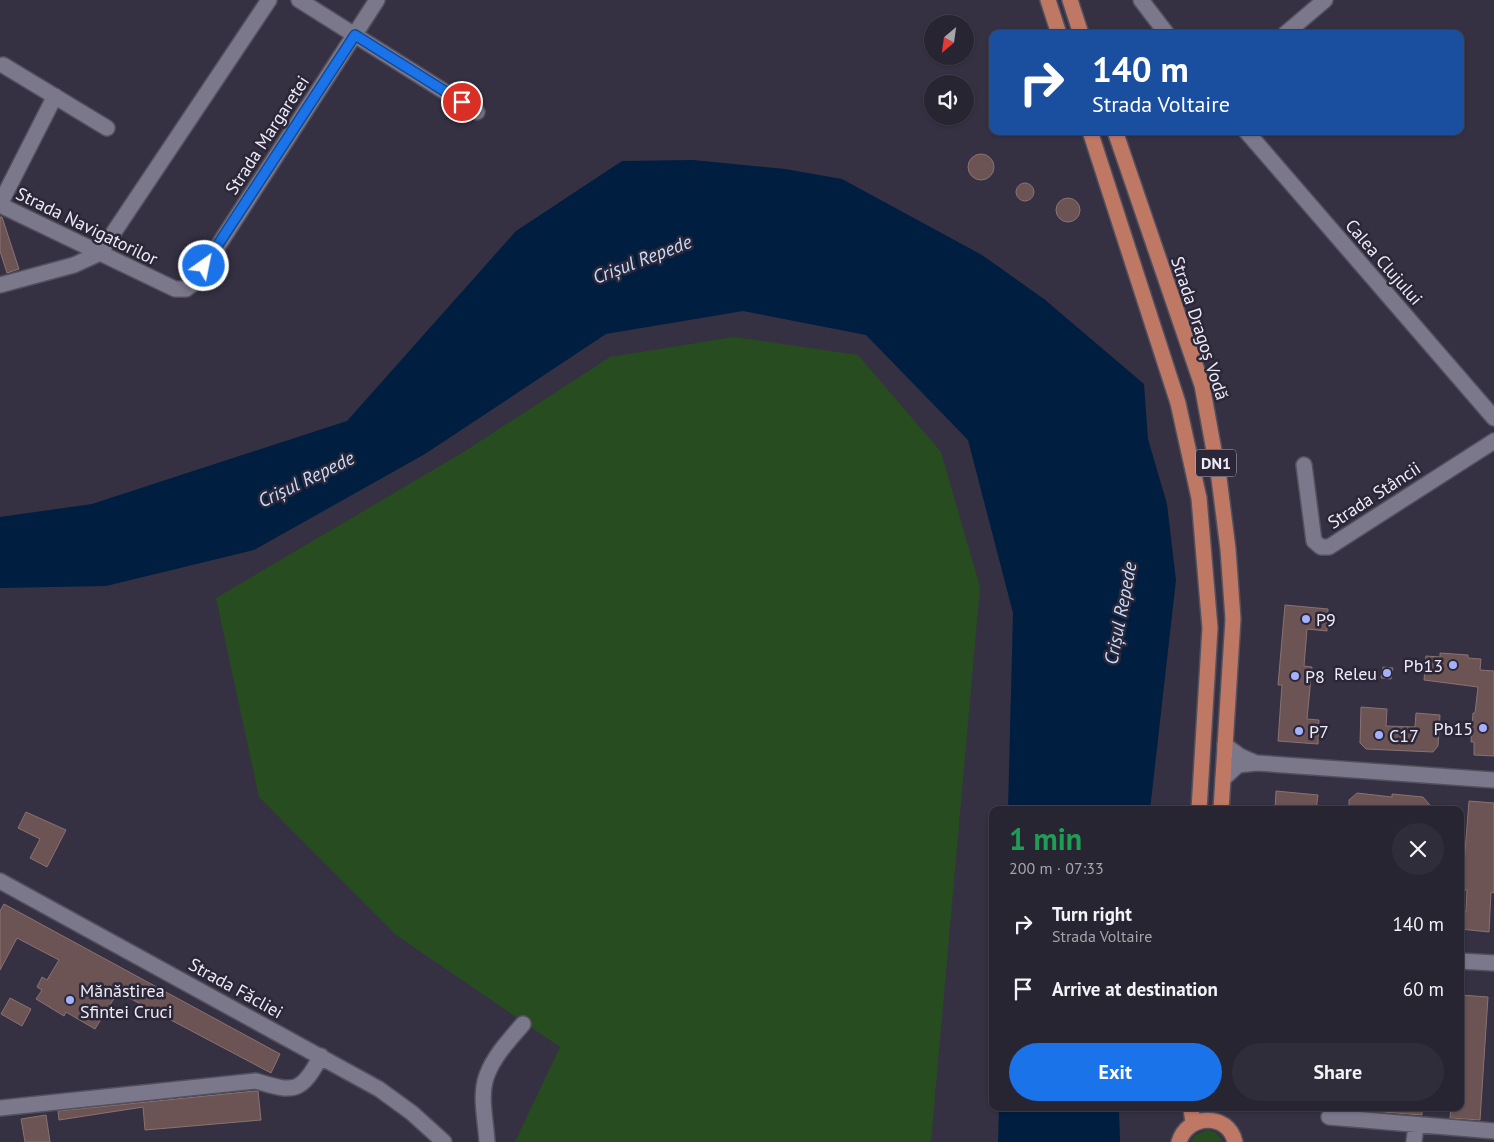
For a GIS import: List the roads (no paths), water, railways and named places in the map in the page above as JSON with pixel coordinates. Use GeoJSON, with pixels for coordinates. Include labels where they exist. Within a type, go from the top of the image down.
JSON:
{"type":"FeatureCollection","features":[{"type":"Feature","properties":{"kind":"main road"},"geometry":{"type":"LineString","coordinates":[[1068,1],[1079,30]]}},
{"type":"Feature","properties":{"kind":"main road"},"geometry":{"type":"LineString","coordinates":[[1050,2],[1058,30]]}},
{"type":"Feature","properties":{"kind":"main road","name":"DN1"},"geometry":{"type":"LineString","coordinates":[[1091,135],[1178,403],[1199,498],[1210,628],[1199,806]]}},
{"type":"Feature","properties":{"kind":"main road","name":"Strada Dragoș Vodă"},"geometry":{"type":"LineString","coordinates":[[1116,135],[1204,395],[1224,514],[1233,619],[1221,806]]}},
{"type":"Feature","properties":{"kind":"main road"},"geometry":{"type":"LineString","coordinates":[[1191,1111],[1193,1123]]}},
{"type":"Feature","properties":{"kind":"main road"},"geometry":{"type":"LineString","coordinates":[[1179,1142],[1186,1129],[1193,1123],[1213,1114],[1229,1130],[1235,1142]]}},
{"type":"Feature","properties":{"kind":"street"},"geometry":{"type":"LineString","coordinates":[[0,286],[74,265],[100,253],[270,0]]}},
{"type":"Feature","properties":{"kind":"street"},"geometry":{"type":"LineString","coordinates":[[299,0],[477,112]]}},
{"type":"Feature","properties":{"kind":"street","name":"Strada Margaretei"},"geometry":{"type":"LineString","coordinates":[[186,289],[194,282],[377,0]]}},
{"type":"Feature","properties":{"kind":"street"},"geometry":{"type":"LineString","coordinates":[[1141,0],[1164,30]]}},
{"type":"Feature","properties":{"kind":"street"},"geometry":{"type":"LineString","coordinates":[[1290,30],[1325,0]]}},
{"type":"Feature","properties":{"kind":"street"},"geometry":{"type":"LineString","coordinates":[[3,65],[107,128]]}},
{"type":"Feature","properties":{"kind":"street"},"geometry":{"type":"LineString","coordinates":[[0,204],[55,96]]}},
{"type":"Feature","properties":{"kind":"street","name":"Calea Clujului"},"geometry":{"type":"LineString","coordinates":[[1249,135],[1494,418]]}},
{"type":"Feature","properties":{"kind":"street","name":"Strada Navigatorilor"},"geometry":{"type":"LineString","coordinates":[[0,204],[175,289],[186,289]]}},
{"type":"Feature","properties":{"kind":"street","name":"Strada Stâncii"},"geometry":{"type":"LineString","coordinates":[[1304,465],[1314,542],[1321,547],[1329,546],[1494,441]]}},
{"type":"Feature","properties":{"kind":"street"},"geometry":{"type":"LineString","coordinates":[[1226,745],[1240,756],[1258,763]]}},
{"type":"Feature","properties":{"kind":"street"},"geometry":{"type":"LineString","coordinates":[[1223,778],[1238,765],[1258,763],[1494,780]]}},
{"type":"Feature","properties":{"kind":"street","name":"Strada Făcliei"},"geometry":{"type":"LineString","coordinates":[[0,881],[321,1056],[394,1099],[444,1142]]}},
{"type":"Feature","properties":{"kind":"street"},"geometry":{"type":"LineString","coordinates":[[1464,962],[1494,963]]}},
{"type":"Feature","properties":{"kind":"street"},"geometry":{"type":"LineString","coordinates":[[486,1142],[484,1097],[486,1076],[498,1055],[523,1024]]}},
{"type":"Feature","properties":{"kind":"street"},"geometry":{"type":"LineString","coordinates":[[0,1108],[256,1080],[281,1088],[296,1087],[308,1080],[321,1056]]}},
{"type":"Feature","properties":{"kind":"street"},"geometry":{"type":"LineString","coordinates":[[1329,1117],[1494,1131]]}},
{"type":"Feature","properties":{"kind":"street"},"geometry":{"type":"LineString","coordinates":[[1414,1142],[1416,1125]]}},
{"type":"Feature","properties":{"kind":"water","name":"Crișul Repede"},"geometry":{"type":"Polygon","coordinates":[[[693,160],[785,169],[842,179],[982,255],[1044,299],[1144,384],[1148,439],[1167,504],[1176,580],[1150,806],[1008,806],[1013,613],[968,440],[866,335],[743,311],[606,334],[425,454],[254,550],[106,586],[0,588],[0,517],[92,504],[347,421],[516,231],[622,161],[693,160]]]}},
{"type":"Feature","properties":{"kind":"water"},"geometry":{"type":"Polygon","coordinates":[[[999,1111],[1119,1111],[1120,1142],[998,1142],[999,1111]]]}},
{"type":"Feature","properties":{"kind":"place","name":"P9"},"geometry":{"type":"Point","coordinates":[1306,619]}},
{"type":"Feature","properties":{"kind":"place","name":"Pb13"},"geometry":{"type":"Point","coordinates":[1453,665]}},
{"type":"Feature","properties":{"kind":"place","name":"Releu"},"geometry":{"type":"Point","coordinates":[1387,673]}},
{"type":"Feature","properties":{"kind":"place","name":"P8"},"geometry":{"type":"Point","coordinates":[1295,676]}},
{"type":"Feature","properties":{"kind":"place","name":"Pb15"},"geometry":{"type":"Point","coordinates":[1483,728]}},
{"type":"Feature","properties":{"kind":"place","name":"P7"},"geometry":{"type":"Point","coordinates":[1299,731]}},
{"type":"Feature","properties":{"kind":"place","name":"C17"},"geometry":{"type":"Point","coordinates":[1379,735]}},
{"type":"Feature","properties":{"kind":"place","name":"Mănăstirea Sfintei Cruci"},"geometry":{"type":"Point","coordinates":[70,1000]}}]}
